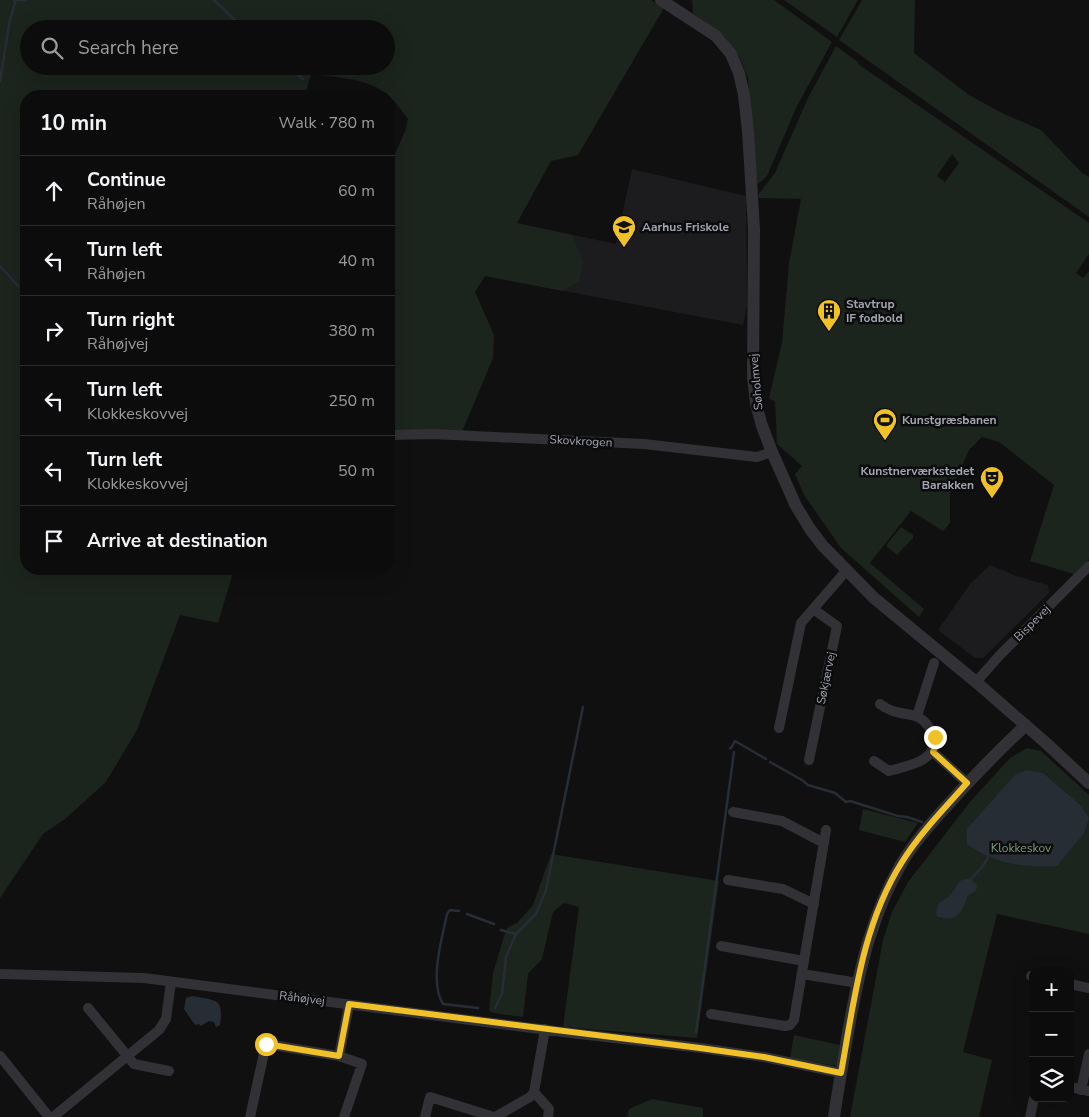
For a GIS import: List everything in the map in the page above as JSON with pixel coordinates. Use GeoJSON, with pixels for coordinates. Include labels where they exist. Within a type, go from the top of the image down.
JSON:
{"type":"FeatureCollection","features":[{"type":"Feature","properties":{"kind":"street","name":"Søholmvej"},"geometry":{"type":"LineString","coordinates":[[661,0],[716,36],[731,54],[739,73],[744,95],[754,220],[754,377],[756,404],[772,452],[796,506],[823,546],[874,598],[1026,724],[1089,783]]}},
{"type":"Feature","properties":{"kind":"street","name":"Skovkrogen"},"geometry":{"type":"LineString","coordinates":[[395,435],[433,434],[644,444],[757,456],[772,452]]}},
{"type":"Feature","properties":{"kind":"street","name":"Bispevej"},"geometry":{"type":"LineString","coordinates":[[976,682],[1000,655],[1089,566]]}},
{"type":"Feature","properties":{"kind":"street"},"geometry":{"type":"LineString","coordinates":[[779,728],[800,623],[846,570]]}},
{"type":"Feature","properties":{"kind":"street","name":"Søkjærvej"},"geometry":{"type":"LineString","coordinates":[[809,760],[837,626],[813,609]]}},
{"type":"Feature","properties":{"kind":"street"},"geometry":{"type":"LineString","coordinates":[[917,716],[934,663]]}},
{"type":"Feature","properties":{"kind":"street"},"geometry":{"type":"LineString","coordinates":[[874,761],[889,771],[915,764],[933,752],[936,744],[931,729],[917,716],[888,710],[880,704]]}},
{"type":"Feature","properties":{"kind":"street"},"geometry":{"type":"LineString","coordinates":[[834,1117],[858,983],[875,916],[900,864],[916,842],[967,783],[1026,724]]}},
{"type":"Feature","properties":{"kind":"street"},"geometry":{"type":"LineString","coordinates":[[933,752],[967,783]]}},
{"type":"Feature","properties":{"kind":"street"},"geometry":{"type":"LineString","coordinates":[[733,812],[782,821],[824,843]]}},
{"type":"Feature","properties":{"kind":"street"},"geometry":{"type":"LineString","coordinates":[[711,1014],[784,1026],[790,1025],[794,1020],[826,830]]}},
{"type":"Feature","properties":{"kind":"street"},"geometry":{"type":"LineString","coordinates":[[728,880],[783,889],[814,904]]}},
{"type":"Feature","properties":{"kind":"street"},"geometry":{"type":"LineString","coordinates":[[721,946],[804,961]]}},
{"type":"Feature","properties":{"kind":"street","name":"Råhøjvej"},"geometry":{"type":"LineString","coordinates":[[0,974],[144,978],[700,1048],[764,1057],[841,1073]]}},
{"type":"Feature","properties":{"kind":"street"},"geometry":{"type":"LineString","coordinates":[[802,974],[858,983]]}},
{"type":"Feature","properties":{"kind":"street"},"geometry":{"type":"LineString","coordinates":[[0,1056],[51,1117],[159,1030],[164,1024],[171,982]]}},
{"type":"Feature","properties":{"kind":"street"},"geometry":{"type":"LineString","coordinates":[[1074,985],[1089,988]]}},
{"type":"Feature","properties":{"kind":"street"},"geometry":{"type":"LineString","coordinates":[[339,1056],[349,1004]]}},
{"type":"Feature","properties":{"kind":"street"},"geometry":{"type":"LineString","coordinates":[[88,1008],[134,1064],[168,1071]]}},
{"type":"Feature","properties":{"kind":"street"},"geometry":{"type":"LineString","coordinates":[[425,1117],[430,1097],[495,1117],[530,1097],[534,1092],[545,1029]]}},
{"type":"Feature","properties":{"kind":"street"},"geometry":{"type":"LineString","coordinates":[[250,1117],[266,1044],[339,1056],[362,1064],[344,1117]]}},
{"type":"Feature","properties":{"kind":"street"},"geometry":{"type":"LineString","coordinates":[[1085,1090],[1089,1054]]}},
{"type":"Feature","properties":{"kind":"street"},"geometry":{"type":"LineString","coordinates":[[534,1092],[549,1109],[548,1117]]}},
{"type":"Feature","properties":{"kind":"street"},"geometry":{"type":"LineString","coordinates":[[1030,1117],[1033,1102]]}},
{"type":"Feature","properties":{"kind":"shaded area","name":"Aarhus Friskole"},"geometry":{"type":"Polygon","coordinates":[[[632,169],[746,196],[747,307],[743,325],[485,276],[516,223],[616,244],[632,169]]]}},
{"type":"Feature","properties":{"kind":"shaded area"},"geometry":{"type":"Polygon","coordinates":[[[990,565],[1016,576],[1048,585],[1049,593],[983,658],[975,658],[938,630],[970,584],[990,565]]]}},
{"type":"Feature","properties":{"kind":"shaded area"},"geometry":{"type":"Polygon","coordinates":[[[1026,770],[1043,773],[1080,805],[1089,818],[1084,833],[1057,866],[1033,866],[1010,863],[988,856],[967,844],[967,829],[1015,775],[1026,770]]]}},
{"type":"Feature","properties":{"kind":"shaded area"},"geometry":{"type":"Polygon","coordinates":[[[971,879],[977,885],[976,891],[968,895],[958,915],[949,918],[937,916],[936,912],[939,903],[950,896],[960,881],[971,879]]]}},
{"type":"Feature","properties":{"kind":"shaded area"},"geometry":{"type":"Polygon","coordinates":[[[192,996],[212,1000],[219,1005],[221,1009],[220,1025],[216,1027],[214,1022],[209,1021],[201,1026],[199,1024],[195,1025],[184,1009],[186,998],[192,996]]]}},
{"type":"Feature","properties":{"kind":"green space"},"geometry":{"type":"Polygon","coordinates":[[[0,0],[651,0],[664,8],[578,155],[551,161],[517,223],[572,235],[583,261],[579,281],[563,291],[485,276],[475,292],[494,335],[493,358],[462,432],[395,431],[395,154],[408,119],[395,102],[395,90],[381,90],[359,81],[320,75],[395,75],[395,20],[20,20],[20,75],[311,75],[307,90],[20,90],[20,575],[232,575],[218,623],[180,615],[137,730],[106,782],[65,819],[43,834],[0,898],[0,0]]]}},
{"type":"Feature","properties":{"kind":"green space"},"geometry":{"type":"Polygon","coordinates":[[[692,0],[774,0],[832,42],[797,106],[767,176],[758,184],[756,181],[748,78],[739,56],[724,36],[693,13],[692,0]]]}},
{"type":"Feature","properties":{"kind":"green space"},"geometry":{"type":"Polygon","coordinates":[[[784,0],[858,0],[837,37],[784,0]]]}},
{"type":"Feature","properties":{"kind":"green space"},"geometry":{"type":"Polygon","coordinates":[[[862,0],[915,0],[914,53],[969,95],[1002,113],[1041,130],[1082,173],[1089,177],[1089,217],[839,40],[862,0]]]}},
{"type":"Feature","properties":{"kind":"green space"},"geometry":{"type":"Polygon","coordinates":[[[836,46],[858,62],[858,64],[1089,223],[1089,254],[1076,273],[1083,278],[1089,271],[1089,559],[1074,574],[1030,561],[1054,485],[999,442],[982,437],[969,450],[950,493],[950,523],[943,531],[911,511],[870,563],[924,609],[919,617],[841,548],[804,495],[795,474],[802,466],[777,444],[775,402],[769,398],[782,343],[789,263],[801,199],[759,198],[758,195],[775,173],[808,98],[836,46]],[[952,154],[937,176],[945,182],[959,163],[952,154]]]}},
{"type":"Feature","properties":{"kind":"green space"},"geometry":{"type":"Polygon","coordinates":[[[901,527],[913,535],[913,538],[897,555],[887,547],[887,544],[901,527]]]}},
{"type":"Feature","properties":{"kind":"green space","name":"Klokkeskov"},"geometry":{"type":"Polygon","coordinates":[[[1027,748],[1041,751],[1089,795],[1089,934],[997,914],[963,1052],[992,1060],[979,1117],[850,1117],[883,940],[892,912],[908,882],[970,802],[1010,758],[1027,748]]]}},
{"type":"Feature","properties":{"kind":"green space"},"geometry":{"type":"Polygon","coordinates":[[[863,809],[918,823],[905,842],[859,830],[863,809]]]}},
{"type":"Feature","properties":{"kind":"green space"},"geometry":{"type":"Polygon","coordinates":[[[551,854],[719,881],[697,1038],[563,1027],[579,907],[564,903],[554,911],[552,916],[542,959],[528,974],[523,1017],[493,1013],[489,1010],[493,973],[505,933],[508,927],[517,923],[533,905],[551,854]]]}},
{"type":"Feature","properties":{"kind":"green space"},"geometry":{"type":"Polygon","coordinates":[[[794,1035],[840,1045],[836,1066],[790,1058],[794,1035]]]}},
{"type":"Feature","properties":{"kind":"green space"},"geometry":{"type":"Polygon","coordinates":[[[652,1099],[703,1108],[703,1117],[627,1117],[629,1109],[652,1099]]]}},
{"type":"Feature","properties":{"kind":"waterway"},"geometry":{"type":"LineString","coordinates":[[14,0],[26,0]]}},
{"type":"Feature","properties":{"kind":"waterway"},"geometry":{"type":"LineString","coordinates":[[0,81],[10,19],[16,0]]}},
{"type":"Feature","properties":{"kind":"waterway"},"geometry":{"type":"LineString","coordinates":[[214,0],[235,20]]}},
{"type":"Feature","properties":{"kind":"waterway"},"geometry":{"type":"LineString","coordinates":[[298,75],[303,79]]}},
{"type":"Feature","properties":{"kind":"waterway"},"geometry":{"type":"LineString","coordinates":[[0,266],[18,286]]}},
{"type":"Feature","properties":{"kind":"waterway"},"geometry":{"type":"LineString","coordinates":[[495,1008],[502,994],[506,957],[516,934],[536,914],[546,890],[583,707]]}},
{"type":"Feature","properties":{"kind":"waterway"},"geometry":{"type":"LineString","coordinates":[[730,748],[735,741],[766,759]]}},
{"type":"Feature","properties":{"kind":"waterway"},"geometry":{"type":"LineString","coordinates":[[696,1033],[734,752]]}},
{"type":"Feature","properties":{"kind":"waterway"},"geometry":{"type":"LineString","coordinates":[[770,762],[808,785],[835,793],[846,802],[850,801],[922,822]]}},
{"type":"Feature","properties":{"kind":"waterway"},"geometry":{"type":"LineString","coordinates":[[971,879],[983,866],[988,857]]}},
{"type":"Feature","properties":{"kind":"waterway"},"geometry":{"type":"LineString","coordinates":[[459,911],[450,910],[447,914],[438,960],[437,984],[439,995],[443,1004],[478,1008]]}},
{"type":"Feature","properties":{"kind":"waterway"},"geometry":{"type":"LineString","coordinates":[[467,914],[494,924]]}},
{"type":"Feature","properties":{"kind":"waterway"},"geometry":{"type":"LineString","coordinates":[[501,930],[516,934]]}},
{"type":"Feature","properties":{"kind":"place","name":"Aarhus Friskole"},"geometry":{"type":"Point","coordinates":[624,248]}},
{"type":"Feature","properties":{"kind":"place","name":"Stavtrup IF fodbold"},"geometry":{"type":"Point","coordinates":[829,332]}},
{"type":"Feature","properties":{"kind":"place","name":"Kunstgræsbanen"},"geometry":{"type":"Point","coordinates":[885,441]}},
{"type":"Feature","properties":{"kind":"place","name":"Kunstnerværkstedet Barakken"},"geometry":{"type":"Point","coordinates":[992,499]}},
{"type":"Feature","properties":{"kind":"route"},"geometry":{"type":"LineString","coordinates":[[266,1044],[339,1056],[349,1004],[700,1048],[764,1057],[841,1073],[858,983],[875,916],[900,864],[916,842],[967,783],[933,752],[936,744],[935,737]]}}]}
